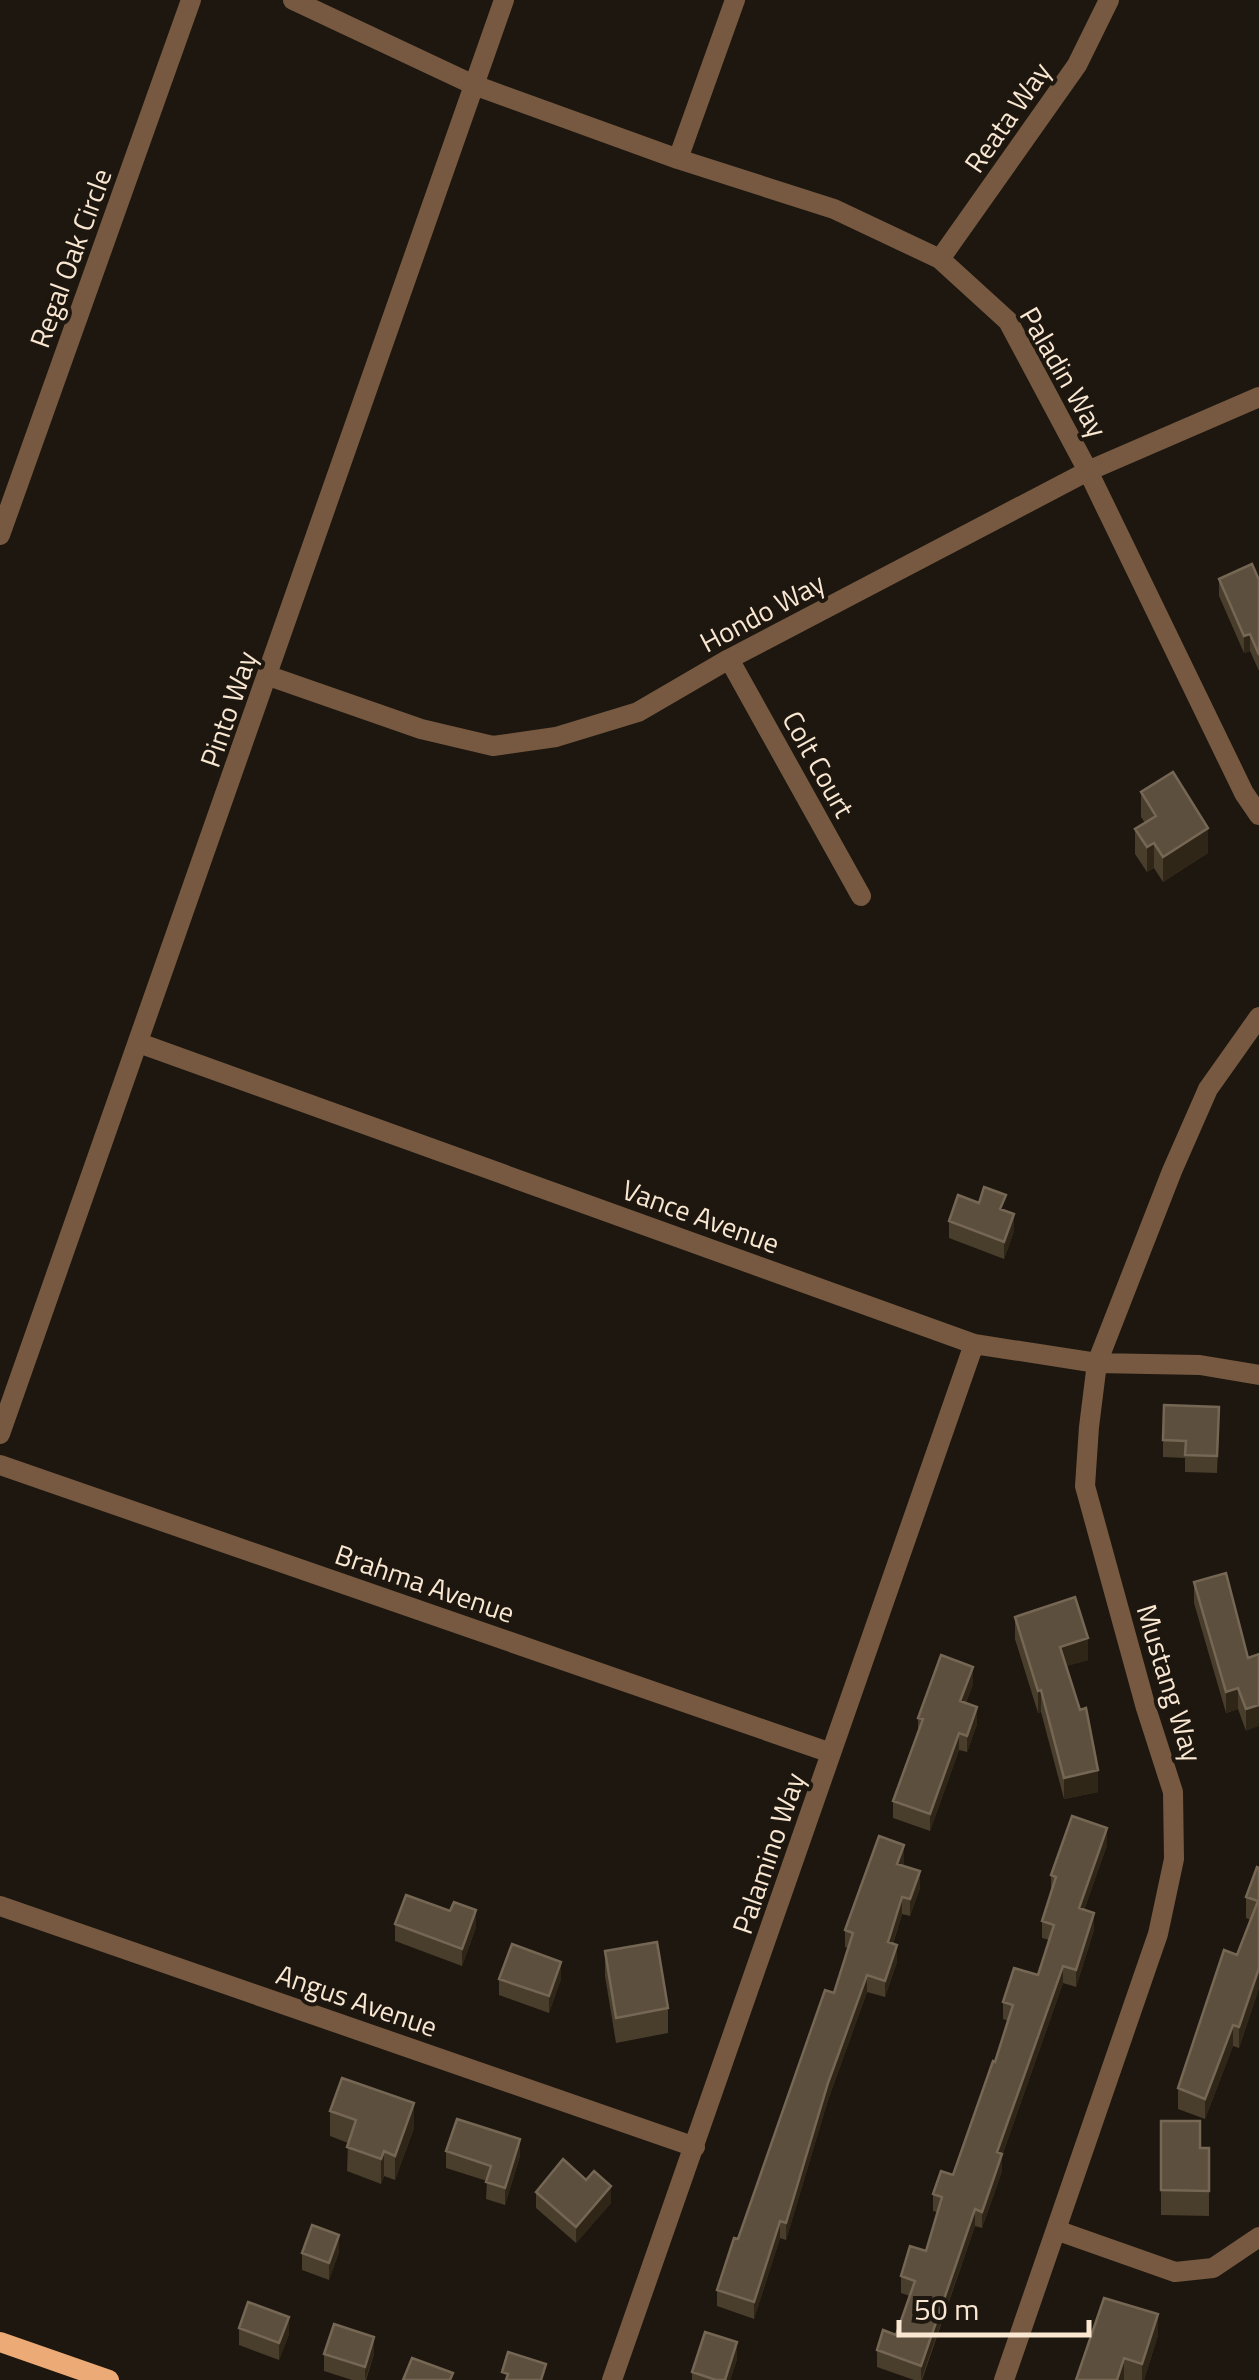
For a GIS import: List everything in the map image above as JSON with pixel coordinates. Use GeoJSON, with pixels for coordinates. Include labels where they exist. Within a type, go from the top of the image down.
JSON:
{"type":"FeatureCollection","features":[{"type":"Feature","properties":{"kind":"street","name":"Regal Oak Circle"},"geometry":{"type":"LineString","coordinates":[[0,535],[191,0]]}},
{"type":"Feature","properties":{"kind":"street"},"geometry":{"type":"LineString","coordinates":[[293,0],[474,85]]}},
{"type":"Feature","properties":{"kind":"street","name":"Pinto Way"},"geometry":{"type":"LineString","coordinates":[[0,1434],[504,0]]}},
{"type":"Feature","properties":{"kind":"street"},"geometry":{"type":"LineString","coordinates":[[678,159],[735,0]]}},
{"type":"Feature","properties":{"kind":"street","name":"Reata Way"},"geometry":{"type":"LineString","coordinates":[[940,259],[1077,65],[1109,0]]}},
{"type":"Feature","properties":{"kind":"street","name":"Paladin Way"},"geometry":{"type":"LineString","coordinates":[[474,85],[678,159],[834,209],[940,259],[1008,321],[1088,471],[1244,793],[1259,815]]}},
{"type":"Feature","properties":{"kind":"street","name":"Hondo Way"},"geometry":{"type":"LineString","coordinates":[[269,676],[421,729],[492,746],[556,737],[638,712],[729,659],[1088,471],[1259,398]]}},
{"type":"Feature","properties":{"kind":"street","name":"Colt Court"},"geometry":{"type":"LineString","coordinates":[[729,659],[862,896]]}},
{"type":"Feature","properties":{"kind":"street","name":"Mustang Way"},"geometry":{"type":"LineString","coordinates":[[1004,2380],[1158,1934],[1174,1859],[1174,1792],[1146,1708],[1085,1486],[1098,1363],[1172,1170],[1208,1089],[1259,1016]]}},
{"type":"Feature","properties":{"kind":"street","name":"Vance Avenue"},"geometry":{"type":"LineString","coordinates":[[139,1044],[974,1344],[1098,1363],[1200,1365],[1259,1375]]}},
{"type":"Feature","properties":{"kind":"street","name":"Palamino Way"},"geometry":{"type":"LineString","coordinates":[[612,2380],[974,1344]]}},
{"type":"Feature","properties":{"kind":"street","name":"Brahma Avenue"},"geometry":{"type":"LineString","coordinates":[[0,1465],[832,1754]]}},
{"type":"Feature","properties":{"kind":"street","name":"Angus Avenue"},"geometry":{"type":"LineString","coordinates":[[0,1906],[695,2147]]}},
{"type":"Feature","properties":{"kind":"street"},"geometry":{"type":"LineString","coordinates":[[1056,2230],[1175,2272],[1213,2268],[1259,2237]]}},
{"type":"Feature","properties":{"kind":"street"},"geometry":{"type":"LineString","coordinates":[[0,2342],[109,2380]]}},
{"type":"Feature","properties":{"kind":"building"},"geometry":{"type":"Polygon","coordinates":[[[1252,564],[1259,580],[1259,655],[1250,634],[1244,636],[1219,579],[1252,564]]]}},
{"type":"Feature","properties":{"kind":"building"},"geometry":{"type":"Polygon","coordinates":[[[1173,772],[1208,828],[1163,857],[1154,843],[1147,847],[1135,829],[1156,816],[1141,792],[1173,772]]]}},
{"type":"Feature","properties":{"kind":"building"},"geometry":{"type":"Polygon","coordinates":[[[984,1187],[1006,1195],[1000,1209],[1014,1214],[1004,1242],[949,1221],[958,1195],[979,1203],[984,1187]]]}},
{"type":"Feature","properties":{"kind":"building"},"geometry":{"type":"Polygon","coordinates":[[[1164,1405],[1219,1407],[1217,1456],[1185,1455],[1186,1441],[1163,1440],[1164,1405]]]}},
{"type":"Feature","properties":{"kind":"building"},"geometry":{"type":"Polygon","coordinates":[[[1226,1573],[1248,1658],[1259,1654],[1259,1705],[1246,1709],[1238,1688],[1226,1692],[1194,1582],[1226,1573]]]}},
{"type":"Feature","properties":{"kind":"building"},"geometry":{"type":"Polygon","coordinates":[[[1075,1597],[1088,1638],[1060,1647],[1080,1710],[1086,1708],[1098,1770],[1064,1778],[1041,1690],[1038,1691],[1015,1617],[1075,1597]]]}},
{"type":"Feature","properties":{"kind":"building"},"geometry":{"type":"Polygon","coordinates":[[[941,1655],[973,1667],[960,1701],[977,1707],[967,1736],[959,1733],[930,1814],[893,1801],[941,1655]]]}},
{"type":"Feature","properties":{"kind":"building"},"geometry":{"type":"Polygon","coordinates":[[[1072,1816],[1107,1828],[1079,1908],[1094,1913],[1076,1970],[1063,1966],[997,2152],[1002,2154],[982,2212],[975,2209],[921,2366],[877,2350],[883,2330],[896,2335],[915,2281],[901,2276],[910,2246],[926,2251],[942,2197],[933,2194],[941,2171],[953,2175],[995,2062],[1013,2005],[1003,2002],[1014,1968],[1038,1975],[1054,1925],[1042,1921],[1056,1877],[1051,1875],[1072,1816]]]}},
{"type":"Feature","properties":{"kind":"building"},"geometry":{"type":"Polygon","coordinates":[[[879,1836],[904,1845],[897,1864],[920,1871],[910,1899],[902,1897],[888,1942],[897,1945],[885,1981],[867,1975],[828,2083],[786,2223],[780,2221],[754,2302],[717,2290],[825,1990],[834,1993],[853,1933],[845,1930],[879,1836]]]}},
{"type":"Feature","properties":{"kind":"building"},"geometry":{"type":"Polygon","coordinates":[[[1259,1868],[1259,1968],[1239,2027],[1233,2025],[1205,2099],[1178,2088],[1224,1950],[1237,1955],[1258,1901],[1246,1897],[1259,1868]]]}},
{"type":"Feature","properties":{"kind":"building"},"geometry":{"type":"Polygon","coordinates":[[[406,1895],[450,1911],[454,1902],[476,1910],[462,1949],[395,1924],[406,1895]]]}},
{"type":"Feature","properties":{"kind":"building"},"geometry":{"type":"Polygon","coordinates":[[[657,1942],[668,2008],[616,2018],[605,1951],[657,1942]]]}},
{"type":"Feature","properties":{"kind":"building"},"geometry":{"type":"Polygon","coordinates":[[[512,1944],[561,1962],[549,1996],[499,1979],[512,1944]]]}},
{"type":"Feature","properties":{"kind":"building"},"geometry":{"type":"Polygon","coordinates":[[[342,2078],[414,2103],[395,2156],[384,2151],[381,2159],[347,2147],[356,2120],[330,2111],[342,2078]]]}},
{"type":"Feature","properties":{"kind":"building"},"geometry":{"type":"Polygon","coordinates":[[[457,2119],[520,2139],[505,2188],[486,2182],[491,2166],[446,2151],[457,2119]]]}},
{"type":"Feature","properties":{"kind":"building"},"geometry":{"type":"Polygon","coordinates":[[[1161,2121],[1200,2121],[1200,2148],[1209,2148],[1209,2191],[1161,2190],[1161,2121]]]}},
{"type":"Feature","properties":{"kind":"building"},"geometry":{"type":"Polygon","coordinates":[[[563,2159],[586,2180],[594,2171],[611,2186],[576,2227],[536,2192],[563,2159]]]}},
{"type":"Feature","properties":{"kind":"building"},"geometry":{"type":"Polygon","coordinates":[[[312,2225],[339,2235],[329,2263],[302,2253],[312,2225]]]}},
{"type":"Feature","properties":{"kind":"building"},"geometry":{"type":"Polygon","coordinates":[[[1104,2298],[1158,2314],[1142,2364],[1124,2358],[1117,2380],[1076,2380],[1104,2298]]]}},
{"type":"Feature","properties":{"kind":"building"},"geometry":{"type":"Polygon","coordinates":[[[248,2302],[289,2317],[279,2343],[239,2328],[248,2302]]]}},
{"type":"Feature","properties":{"kind":"building"},"geometry":{"type":"Polygon","coordinates":[[[334,2324],[374,2337],[365,2367],[324,2354],[334,2324]]]}},
{"type":"Feature","properties":{"kind":"building"},"geometry":{"type":"Polygon","coordinates":[[[705,2332],[737,2342],[725,2380],[692,2372],[705,2332]]]}},
{"type":"Feature","properties":{"kind":"building"},"geometry":{"type":"Polygon","coordinates":[[[508,2352],[546,2364],[541,2380],[506,2380],[508,2374],[502,2372],[508,2352]]]}},
{"type":"Feature","properties":{"kind":"building"},"geometry":{"type":"Polygon","coordinates":[[[412,2358],[453,2373],[450,2380],[403,2380],[412,2358]]]}}]}
